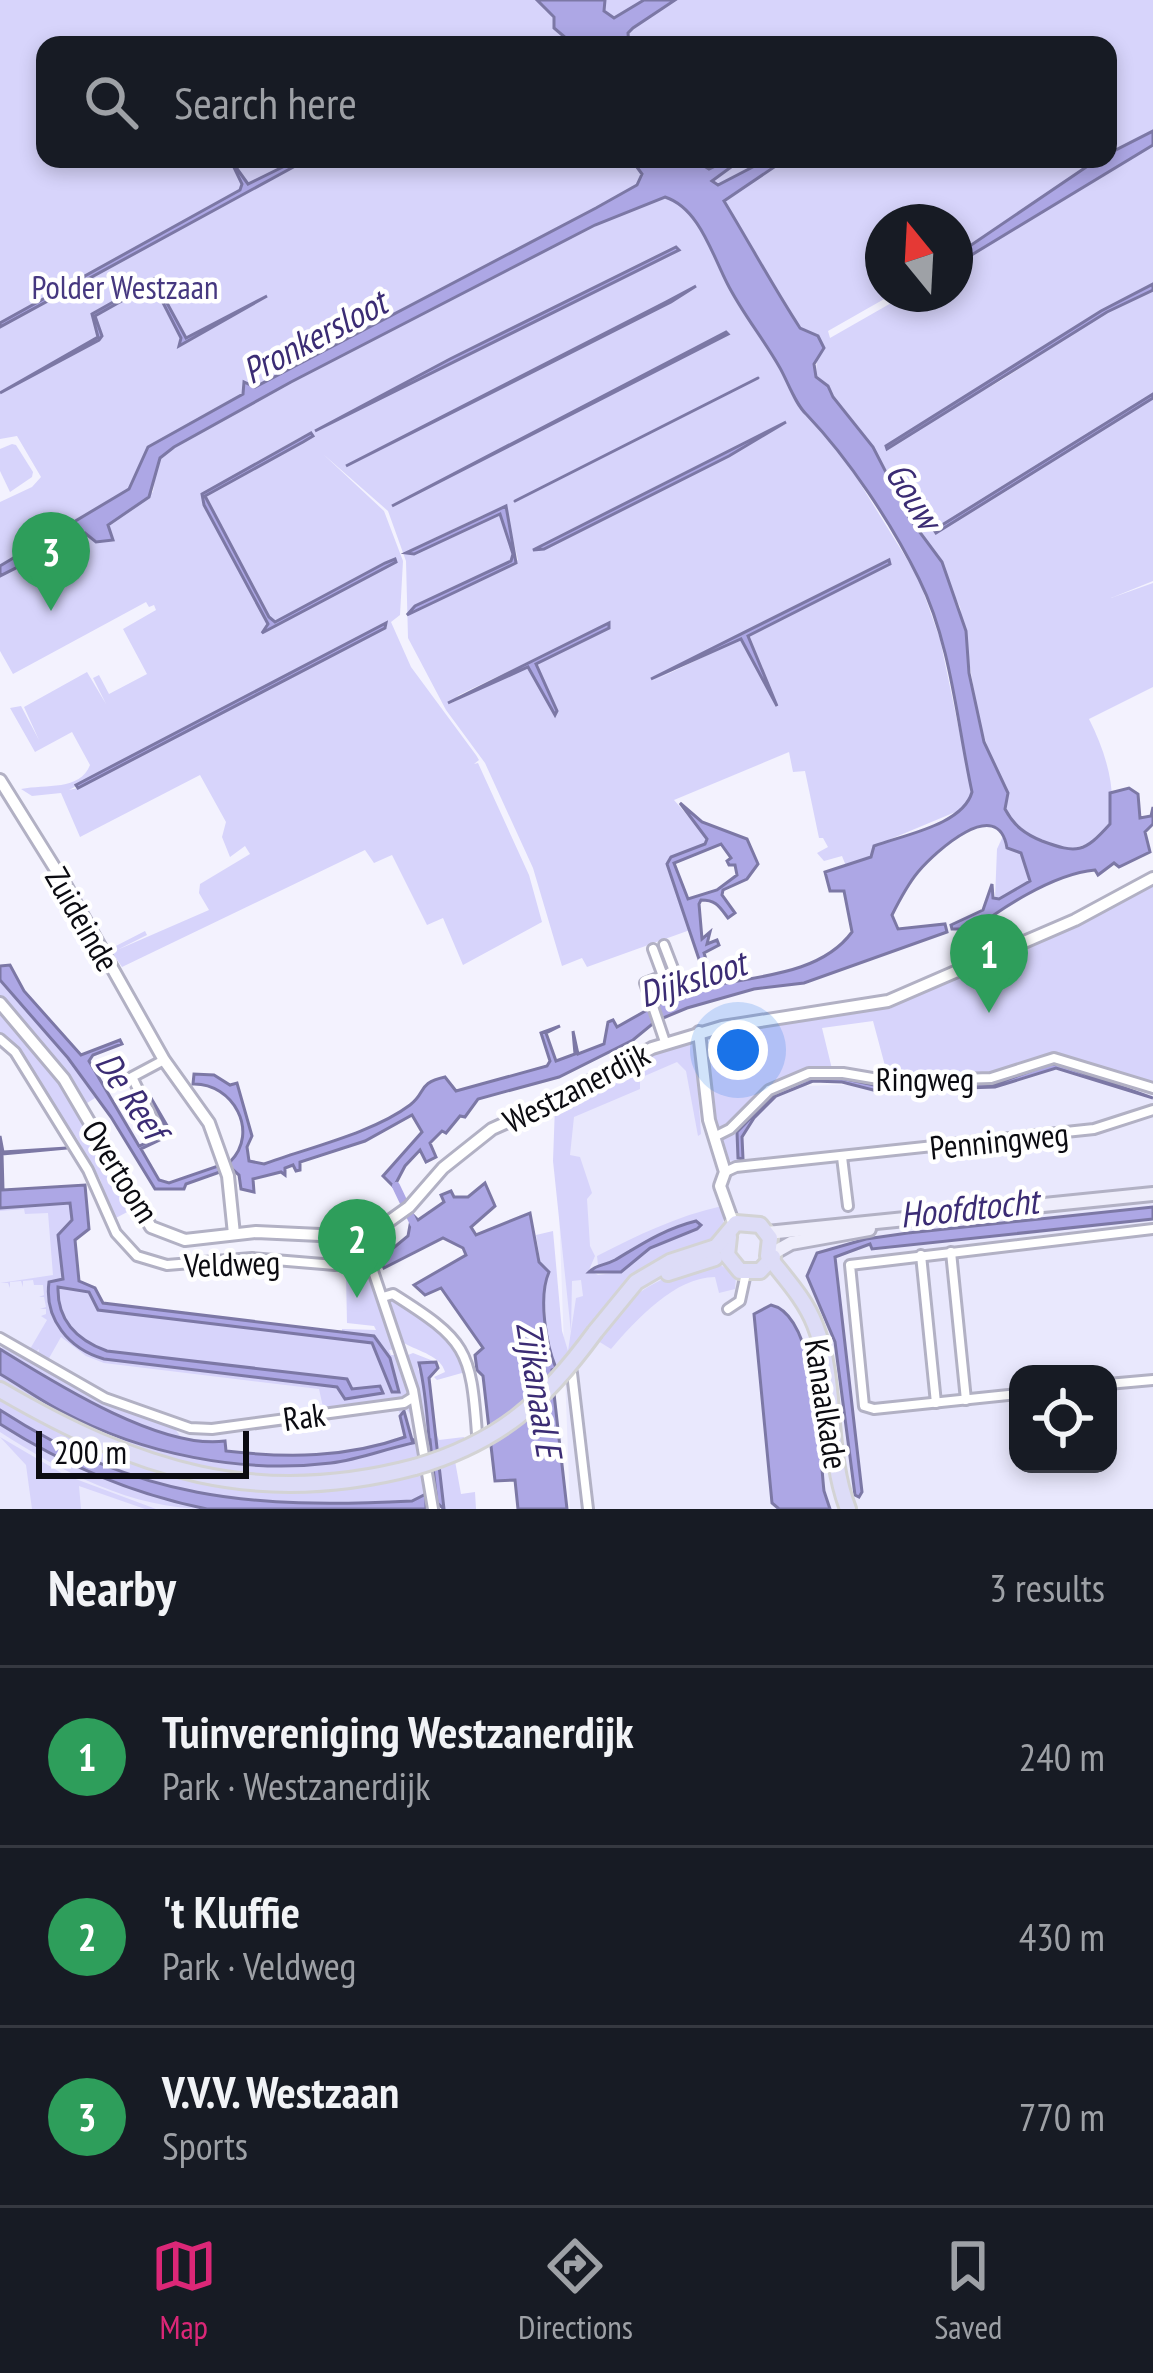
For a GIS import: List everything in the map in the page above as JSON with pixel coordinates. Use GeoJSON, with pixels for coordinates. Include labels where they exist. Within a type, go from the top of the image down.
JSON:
{"type":"FeatureCollection","features":[{"type":"Feature","properties":{"kind":"main road"},"geometry":{"type":"LineString","coordinates":[[764,1256],[809,1228],[1153,1194]]}},
{"type":"Feature","properties":{"kind":"main road"},"geometry":{"type":"LineString","coordinates":[[764,1256],[791,1243],[893,1222]]}},
{"type":"Feature","properties":{"kind":"main road"},"geometry":{"type":"LineString","coordinates":[[0,1390],[111,1449],[204,1476],[296,1484],[366,1478],[415,1467],[477,1444],[526,1413],[560,1378],[627,1291],[654,1270],[712,1250],[760,1225],[764,1256]]}},
{"type":"Feature","properties":{"kind":"main road"},"geometry":{"type":"LineString","coordinates":[[732,1238],[764,1256]]}},
{"type":"Feature","properties":{"kind":"main road"},"geometry":{"type":"LineString","coordinates":[[618,1305],[667,1274],[696,1264],[732,1238]]}},
{"type":"Feature","properties":{"kind":"main road","name":"Kanaalkade"},"geometry":{"type":"LineString","coordinates":[[764,1256],[802,1302],[820,1341],[836,1470],[848,1509]]}},
{"type":"Feature","properties":{"kind":"street","name":"Zuideinde"},"geometry":{"type":"LineString","coordinates":[[2,788],[66,886],[164,1060],[209,1123],[228,1176],[234,1234]]}},
{"type":"Feature","properties":{"kind":"street","name":"Westzanerdijk"},"geometry":{"type":"LineString","coordinates":[[364,1230],[407,1209],[443,1168],[492,1129],[665,1042],[699,1032],[888,1001],[1075,920],[1153,878]]}},
{"type":"Feature","properties":{"kind":"street"},"geometry":{"type":"LineString","coordinates":[[664,945],[674,971],[645,982],[665,1042]]}},
{"type":"Feature","properties":{"kind":"street"},"geometry":{"type":"LineString","coordinates":[[653,949],[663,976]]}},
{"type":"Feature","properties":{"kind":"street","name":"Overtoom"},"geometry":{"type":"LineString","coordinates":[[0,1003],[64,1079],[151,1227],[185,1240],[364,1230]]}},
{"type":"Feature","properties":{"kind":"street"},"geometry":{"type":"LineString","coordinates":[[699,1032],[732,1238]]}},
{"type":"Feature","properties":{"kind":"street","name":"Veldweg"},"geometry":{"type":"LineString","coordinates":[[0,1039],[14,1052],[88,1170],[116,1233],[137,1256],[167,1265],[252,1258],[370,1262]]}},
{"type":"Feature","properties":{"kind":"street","name":"Ringweg"},"geometry":{"type":"LineString","coordinates":[[713,1137],[730,1129],[769,1090],[809,1072],[890,1081],[991,1078],[1054,1058],[1153,1088]]}},
{"type":"Feature","properties":{"kind":"street"},"geometry":{"type":"LineString","coordinates":[[160,1135],[132,1077],[164,1060]]}},
{"type":"Feature","properties":{"kind":"street","name":"Penningweg"},"geometry":{"type":"LineString","coordinates":[[724,1172],[1094,1129],[1153,1110]]}},
{"type":"Feature","properties":{"kind":"street"},"geometry":{"type":"LineString","coordinates":[[842,1157],[848,1206]]}},
{"type":"Feature","properties":{"kind":"street"},"geometry":{"type":"LineString","coordinates":[[1009,1395],[874,1409],[864,1406],[850,1265],[1153,1229]]}},
{"type":"Feature","properties":{"kind":"street"},"geometry":{"type":"LineString","coordinates":[[364,1230],[370,1262],[403,1351],[423,1435],[433,1509]]}},
{"type":"Feature","properties":{"kind":"street"},"geometry":{"type":"LineString","coordinates":[[951,1252],[966,1400]]}},
{"type":"Feature","properties":{"kind":"street"},"geometry":{"type":"LineString","coordinates":[[921,1255],[936,1402]]}},
{"type":"Feature","properties":{"kind":"street"},"geometry":{"type":"LineString","coordinates":[[728,1309],[740,1301],[764,1256]]}},
{"type":"Feature","properties":{"kind":"street"},"geometry":{"type":"LineString","coordinates":[[383,1297],[394,1294],[443,1326],[460,1346],[472,1379],[477,1435]]}},
{"type":"Feature","properties":{"kind":"street","name":"Rak"},"geometry":{"type":"LineString","coordinates":[[0,1338],[106,1399],[193,1429],[404,1403],[412,1398]]}},
{"type":"Feature","properties":{"kind":"street"},"geometry":{"type":"LineString","coordinates":[[572,1373],[588,1509]]}},
{"type":"Feature","properties":{"kind":"street"},"geometry":{"type":"LineString","coordinates":[[1117,1383],[1153,1380]]}},
{"type":"Feature","properties":{"kind":"shaded area"},"geometry":{"type":"Polygon","coordinates":[[[713,1050],[776,1087],[894,1083],[1058,1061],[1153,1089],[1153,1509],[570,1509],[555,1101],[713,1050]]]}},
{"type":"Feature","properties":{"kind":"shaded area"},"geometry":{"type":"Polygon","coordinates":[[[68,1202],[59,1232],[71,1342],[96,1358],[398,1393],[414,1409],[431,1509],[0,1509],[0,1208],[68,1202]]]}},
{"type":"Feature","properties":{"kind":"green space","name":"Polder Westzaan"},"geometry":{"type":"Polygon","coordinates":[[[0,0],[1153,0],[1153,131],[1117,149],[1117,36],[36,36],[36,168],[1086,168],[973,244],[973,204],[865,204],[865,310],[828,331],[830,338],[876,312],[973,312],[973,254],[1153,145],[1153,284],[1101,311],[886,446],[1107,312],[1153,290],[1153,394],[934,530],[1153,398],[1153,581],[1111,598],[1153,583],[1153,687],[1089,719],[1105,758],[1112,798],[1110,824],[1095,841],[1067,851],[1034,839],[1010,818],[1005,809],[1007,788],[979,721],[960,607],[925,537],[893,490],[873,447],[828,386],[816,377],[817,354],[772,355],[807,416],[835,443],[918,577],[940,639],[972,792],[965,808],[874,846],[872,857],[846,866],[842,856],[824,861],[817,853],[828,847],[819,838],[805,771],[793,772],[789,752],[674,800],[707,838],[667,864],[690,930],[587,967],[582,958],[562,966],[533,868],[485,763],[446,710],[408,638],[406,561],[388,511],[323,454],[384,511],[403,561],[400,615],[391,622],[411,667],[479,760],[474,764],[478,763],[529,875],[542,922],[463,965],[443,918],[427,925],[392,855],[374,863],[365,850],[122,967],[110,949],[145,931],[147,935],[117,950],[209,910],[199,893],[200,884],[250,854],[245,846],[230,857],[222,837],[226,822],[200,775],[80,837],[61,793],[32,796],[21,789],[70,783],[90,765],[72,732],[35,752],[10,708],[21,706],[39,740],[24,707],[87,672],[106,704],[93,678],[99,675],[109,694],[147,674],[123,629],[156,610],[146,602],[13,674],[0,651],[0,576],[85,533],[99,542],[111,541],[108,525],[153,492],[157,464],[165,453],[267,394],[245,383],[244,394],[163,439],[129,489],[0,566],[0,502],[32,487],[41,477],[17,436],[0,439],[0,0]],[[786,424],[663,483],[534,551],[786,424]],[[301,437],[202,494],[268,624],[262,633],[396,562],[385,563],[273,623],[205,496],[303,442],[301,437]],[[506,509],[406,552],[414,554],[501,514],[513,554],[511,561],[414,613],[518,560],[506,509]],[[889,561],[653,681],[741,639],[758,663],[747,636],[889,561]],[[609,623],[449,704],[529,667],[557,713],[535,665],[609,628],[609,623]],[[382,625],[69,790],[387,627],[382,625]]]}},
{"type":"Feature","properties":{"kind":"green space"},"geometry":{"type":"Polygon","coordinates":[[[12,444],[33,472],[10,492],[0,471],[0,449],[12,444]]]}},
{"type":"Feature","properties":{"kind":"green space"},"geometry":{"type":"Polygon","coordinates":[[[1003,836],[1021,852],[1030,881],[1007,897],[995,899],[997,849],[1003,836]]]}},
{"type":"Feature","properties":{"kind":"green space"},"geometry":{"type":"Polygon","coordinates":[[[1153,883],[1153,1087],[1053,1056],[987,1076],[884,1079],[835,1070],[888,1077],[873,1021],[822,1028],[832,1069],[783,1080],[722,1132],[715,1127],[707,1050],[717,1034],[882,1008],[1083,921],[1153,883]]]}},
{"type":"Feature","properties":{"kind":"green space"},"geometry":{"type":"Polygon","coordinates":[[[0,980],[68,1058],[95,1098],[84,1105],[42,1043],[0,999],[0,980]]]}},
{"type":"Feature","properties":{"kind":"green space"},"geometry":{"type":"Polygon","coordinates":[[[0,1011],[70,1095],[131,1210],[114,1219],[100,1179],[76,1137],[63,1127],[13,1049],[0,1038],[0,1011]]]}},
{"type":"Feature","properties":{"kind":"green space"},"geometry":{"type":"Polygon","coordinates":[[[684,1039],[695,1047],[701,1134],[698,1136],[686,1071],[677,1062],[640,1078],[640,1089],[574,1117],[570,1155],[580,1157],[592,1193],[587,1199],[595,1256],[589,1270],[598,1275],[620,1272],[650,1248],[693,1231],[696,1221],[663,1231],[611,1263],[598,1265],[597,1256],[689,1215],[722,1206],[724,1226],[713,1243],[666,1261],[553,1375],[536,1235],[553,1231],[568,1351],[571,1331],[553,1161],[555,1106],[622,1065],[684,1039]],[[581,1280],[572,1281],[571,1331],[576,1298],[583,1296],[581,1280]]]}},
{"type":"Feature","properties":{"kind":"green space"},"geometry":{"type":"Polygon","coordinates":[[[1053,1060],[1153,1090],[1153,1095],[1058,1064],[996,1084],[879,1086],[815,1077],[779,1089],[737,1132],[738,1157],[747,1163],[727,1160],[720,1142],[764,1096],[800,1076],[836,1074],[885,1083],[988,1080],[1053,1060]]]}},
{"type":"Feature","properties":{"kind":"green space"},"geometry":{"type":"Polygon","coordinates":[[[70,1202],[73,1220],[58,1235],[63,1279],[52,1281],[50,1294],[62,1330],[80,1348],[104,1359],[337,1387],[342,1396],[380,1386],[352,1389],[347,1379],[107,1351],[71,1327],[60,1309],[59,1287],[89,1292],[98,1310],[372,1343],[391,1391],[399,1389],[389,1357],[374,1336],[342,1332],[376,1330],[347,1323],[346,1275],[363,1269],[397,1349],[389,1350],[399,1355],[407,1394],[323,1407],[319,1389],[104,1363],[61,1337],[48,1360],[38,1354],[39,1349],[35,1353],[30,1349],[47,1320],[41,1316],[46,1309],[40,1309],[46,1307],[44,1297],[39,1297],[44,1295],[43,1285],[34,1285],[33,1280],[23,1281],[23,1287],[21,1281],[10,1282],[10,1288],[0,1283],[53,1275],[48,1213],[0,1208],[70,1202]]]}},
{"type":"Feature","properties":{"kind":"green space"},"geometry":{"type":"Polygon","coordinates":[[[721,1265],[736,1277],[735,1289],[719,1293],[715,1277],[685,1284],[644,1313],[611,1349],[598,1341],[619,1310],[649,1286],[685,1271],[721,1265]]]}},
{"type":"Feature","properties":{"kind":"green space"},"geometry":{"type":"Polygon","coordinates":[[[394,1297],[447,1332],[469,1371],[437,1380],[434,1377],[445,1372],[439,1362],[404,1343],[389,1302],[394,1297]]]}},
{"type":"Feature","properties":{"kind":"green space"},"geometry":{"type":"Polygon","coordinates":[[[0,1342],[99,1399],[174,1428],[182,1437],[111,1412],[3,1351],[0,1342]]]}},
{"type":"Feature","properties":{"kind":"green space"},"geometry":{"type":"Polygon","coordinates":[[[408,1355],[436,1362],[419,1363],[418,1369],[423,1377],[440,1509],[435,1509],[408,1355]]]}},
{"type":"Feature","properties":{"kind":"green space"},"geometry":{"type":"Polygon","coordinates":[[[0,1374],[65,1413],[126,1439],[166,1451],[248,1464],[331,1462],[411,1443],[412,1419],[397,1407],[408,1405],[414,1409],[431,1509],[426,1509],[424,1494],[412,1501],[298,1503],[197,1492],[149,1480],[51,1440],[0,1410],[0,1394],[107,1451],[176,1474],[328,1478],[222,1475],[112,1445],[0,1385],[0,1374]]]}},
{"type":"Feature","properties":{"kind":"green space"},"geometry":{"type":"Polygon","coordinates":[[[0,1424],[100,1476],[207,1509],[152,1503],[99,1486],[0,1432],[0,1424]]]}},
{"type":"Feature","properties":{"kind":"green space"},"geometry":{"type":"Polygon","coordinates":[[[434,1429],[439,1440],[464,1437],[466,1456],[455,1461],[461,1494],[475,1492],[476,1509],[444,1509],[434,1429]]]}},
{"type":"Feature","properties":{"kind":"green space"},"geometry":{"type":"Polygon","coordinates":[[[0,1437],[65,1475],[156,1509],[79,1486],[81,1509],[32,1509],[26,1465],[0,1437]]]}},
{"type":"Feature","properties":{"kind":"water"},"geometry":{"type":"Polygon","coordinates":[[[537,0],[605,0],[604,11],[614,18],[644,0],[675,0],[628,36],[563,36],[554,28],[554,17],[537,0]]]}},
{"type":"Feature","properties":{"kind":"water"},"geometry":{"type":"Polygon","coordinates":[[[1153,131],[1153,145],[1117,167],[1117,149],[1153,131]]]}},
{"type":"Feature","properties":{"kind":"water"},"geometry":{"type":"Polygon","coordinates":[[[234,168],[248,184],[281,168],[292,168],[0,327],[240,190],[234,168]]]}},
{"type":"Feature","properties":{"kind":"water"},"geometry":{"type":"Polygon","coordinates":[[[638,168],[730,168],[712,181],[718,185],[751,168],[773,168],[724,201],[800,328],[818,336],[824,348],[814,364],[816,377],[828,386],[873,447],[910,519],[942,562],[966,631],[969,673],[984,742],[1008,793],[1005,809],[1030,835],[1064,848],[1079,848],[1110,824],[1110,793],[1129,788],[1138,794],[1140,818],[1151,816],[1153,807],[1153,824],[1145,832],[1150,852],[1119,867],[1114,863],[1098,875],[1095,870],[1078,873],[1043,886],[971,932],[952,929],[951,925],[983,910],[992,884],[993,898],[999,899],[1030,881],[1021,853],[1007,848],[992,826],[979,827],[951,841],[926,863],[892,915],[898,929],[945,924],[947,932],[804,983],[754,989],[687,1008],[559,1077],[478,1099],[465,1117],[460,1116],[430,1143],[436,1157],[426,1162],[420,1150],[394,1187],[383,1176],[422,1132],[412,1115],[365,1141],[300,1162],[300,1170],[293,1165],[285,1168],[285,1175],[253,1179],[254,1192],[241,1189],[239,1175],[231,1168],[186,1184],[184,1189],[155,1189],[68,1058],[0,980],[0,966],[10,965],[24,991],[81,1055],[120,1040],[122,1044],[89,1061],[139,1146],[168,1133],[151,1098],[172,1134],[141,1149],[159,1180],[169,1183],[230,1162],[242,1137],[238,1111],[230,1100],[207,1086],[193,1084],[194,1074],[237,1083],[252,1136],[247,1147],[249,1161],[264,1164],[378,1124],[410,1105],[436,1079],[445,1077],[456,1091],[547,1066],[550,1061],[541,1033],[560,1026],[546,1033],[556,1061],[575,1054],[573,1031],[578,1054],[604,1044],[608,1022],[613,1020],[617,1027],[656,1005],[702,989],[707,983],[667,864],[671,857],[707,839],[680,803],[702,822],[747,839],[758,864],[747,879],[723,890],[735,913],[728,918],[714,903],[701,900],[699,904],[702,939],[710,932],[707,944],[717,940],[719,945],[704,953],[714,985],[789,970],[839,946],[852,932],[844,891],[830,891],[825,872],[871,857],[874,846],[945,821],[972,792],[939,630],[908,558],[854,472],[799,405],[696,221],[665,197],[595,225],[174,447],[160,458],[149,497],[108,525],[113,540],[96,542],[85,533],[0,576],[0,566],[129,489],[148,447],[243,394],[244,382],[255,387],[637,185],[642,174],[638,168]],[[721,844],[674,863],[688,899],[717,890],[737,875],[735,865],[727,861],[731,858],[721,844]]]}},
{"type":"Feature","properties":{"kind":"water"},"geometry":{"type":"Polygon","coordinates":[[[1085,168],[1115,168],[973,254],[973,244],[1085,168]]]}},
{"type":"Feature","properties":{"kind":"water"},"geometry":{"type":"Polygon","coordinates":[[[676,247],[679,250],[315,431],[450,359],[676,247]]]}},
{"type":"Feature","properties":{"kind":"water"},"geometry":{"type":"Polygon","coordinates":[[[154,279],[186,338],[267,296],[179,346],[181,338],[150,285],[95,316],[102,336],[99,340],[0,393],[98,337],[92,314],[154,279]]]}},
{"type":"Feature","properties":{"kind":"water"},"geometry":{"type":"Polygon","coordinates":[[[1153,284],[1153,290],[1107,312],[887,449],[1101,311],[1153,284]]]}},
{"type":"Feature","properties":{"kind":"water"},"geometry":{"type":"Polygon","coordinates":[[[696,286],[671,302],[346,466],[666,302],[696,286]]]}},
{"type":"Feature","properties":{"kind":"water"},"geometry":{"type":"Polygon","coordinates":[[[726,332],[728,334],[392,506],[726,332]]]}},
{"type":"Feature","properties":{"kind":"water"},"geometry":{"type":"Polygon","coordinates":[[[1153,394],[936,533],[934,530],[1153,394]]]}},
{"type":"Feature","properties":{"kind":"water"},"geometry":{"type":"Polygon","coordinates":[[[786,422],[729,456],[544,549],[533,550],[786,422]]]}},
{"type":"Feature","properties":{"kind":"water"},"geometry":{"type":"Polygon","coordinates":[[[311,433],[303,442],[205,496],[269,617],[275,622],[385,563],[396,562],[262,633],[268,624],[202,494],[311,433]]]}},
{"type":"Feature","properties":{"kind":"water"},"geometry":{"type":"Polygon","coordinates":[[[506,506],[516,563],[407,615],[415,606],[511,561],[513,554],[500,514],[414,554],[406,553],[506,506]]]}},
{"type":"Feature","properties":{"kind":"water"},"geometry":{"type":"Polygon","coordinates":[[[889,560],[890,564],[748,636],[777,706],[741,639],[651,679],[889,560]]]}},
{"type":"Feature","properties":{"kind":"water"},"geometry":{"type":"Polygon","coordinates":[[[386,623],[385,628],[76,785],[95,775],[386,623]]]}},
{"type":"Feature","properties":{"kind":"water"},"geometry":{"type":"Polygon","coordinates":[[[609,623],[609,628],[536,664],[555,715],[528,667],[448,703],[609,623]]]}},
{"type":"Feature","properties":{"kind":"water"},"geometry":{"type":"Polygon","coordinates":[[[1049,1064],[1153,1098],[1056,1068],[995,1087],[877,1091],[813,1081],[776,1096],[754,1118],[742,1137],[743,1159],[738,1158],[737,1132],[779,1089],[815,1077],[879,1086],[996,1084],[1049,1064]]]}},
{"type":"Feature","properties":{"kind":"water"},"geometry":{"type":"Polygon","coordinates":[[[0,1136],[3,1152],[67,1148],[2,1154],[3,1190],[85,1185],[89,1229],[75,1240],[79,1281],[95,1288],[103,1303],[374,1336],[390,1358],[399,1392],[392,1392],[372,1343],[98,1310],[89,1292],[58,1287],[61,1309],[71,1327],[107,1351],[347,1379],[352,1389],[380,1386],[383,1393],[345,1399],[337,1387],[104,1359],[80,1348],[55,1320],[48,1296],[49,1282],[63,1279],[58,1235],[72,1220],[70,1203],[0,1208],[0,1136]]]}},
{"type":"Feature","properties":{"kind":"water","name":"Zijkanaal E"},"geometry":{"type":"Polygon","coordinates":[[[485,1183],[495,1206],[471,1227],[476,1235],[530,1213],[539,1262],[549,1272],[545,1320],[556,1368],[553,1385],[567,1509],[518,1509],[515,1480],[495,1481],[483,1376],[475,1355],[483,1348],[441,1288],[425,1295],[414,1285],[466,1255],[463,1248],[443,1238],[384,1268],[380,1259],[408,1236],[412,1214],[418,1220],[444,1202],[441,1195],[451,1191],[454,1197],[468,1197],[485,1183]]]}},
{"type":"Feature","properties":{"kind":"water"},"geometry":{"type":"Polygon","coordinates":[[[1153,1207],[1153,1219],[872,1249],[870,1244],[835,1257],[862,1492],[855,1495],[835,1342],[807,1276],[817,1253],[908,1233],[1153,1207]]]}},
{"type":"Feature","properties":{"kind":"water"},"geometry":{"type":"Polygon","coordinates":[[[696,1221],[701,1225],[697,1229],[650,1248],[621,1272],[589,1272],[663,1233],[696,1221]]]}},
{"type":"Feature","properties":{"kind":"water"},"geometry":{"type":"Polygon","coordinates":[[[771,1305],[787,1314],[807,1357],[830,1509],[779,1509],[772,1503],[754,1314],[771,1305]]]}},
{"type":"Feature","properties":{"kind":"water"},"geometry":{"type":"Polygon","coordinates":[[[0,1349],[140,1425],[199,1441],[225,1441],[226,1451],[271,1455],[339,1453],[405,1437],[400,1416],[404,1411],[412,1440],[429,1438],[419,1363],[436,1362],[438,1368],[429,1378],[444,1509],[437,1503],[430,1440],[344,1461],[297,1466],[193,1457],[126,1439],[55,1408],[0,1374],[0,1349]]]}},
{"type":"Feature","properties":{"kind":"water"},"geometry":{"type":"Polygon","coordinates":[[[0,1410],[100,1463],[197,1492],[299,1503],[412,1501],[426,1494],[426,1509],[207,1509],[179,1503],[99,1476],[49,1452],[0,1424],[0,1410]]]}},
{"type":"Feature","properties":{"kind":"waterway"},"geometry":{"type":"LineString","coordinates":[[515,501],[758,378]]}},
{"type":"Feature","properties":{"kind":"waterway"},"geometry":{"type":"LineString","coordinates":[[396,1186],[414,1224]]}},
{"type":"Feature","properties":{"kind":"place","name":"V.V.V. Westzaan"},"geometry":{"type":"Point","coordinates":[51,611]}},
{"type":"Feature","properties":{"kind":"place","name":"Tuinvereniging Westzanerdijk"},"geometry":{"type":"Point","coordinates":[989,1013]}},
{"type":"Feature","properties":{"kind":"place","name":"'t Kluffie"},"geometry":{"type":"Point","coordinates":[357,1298]}},
{"type":"Feature","properties":{"kind":"water label","name":"Pronkersloot"},"geometry":{"type":"Point","coordinates":[314,336]}},
{"type":"Feature","properties":{"kind":"water label","name":"Gouw"},"geometry":{"type":"Point","coordinates":[914,495]}},
{"type":"Feature","properties":{"kind":"water label","name":"Dijksloot"},"geometry":{"type":"Point","coordinates":[692,978]}},
{"type":"Feature","properties":{"kind":"water label","name":"De Reef"},"geometry":{"type":"Point","coordinates":[132,1095]}},
{"type":"Feature","properties":{"kind":"water label","name":"Hoofdtocht"},"geometry":{"type":"Point","coordinates":[969,1207]}}]}
